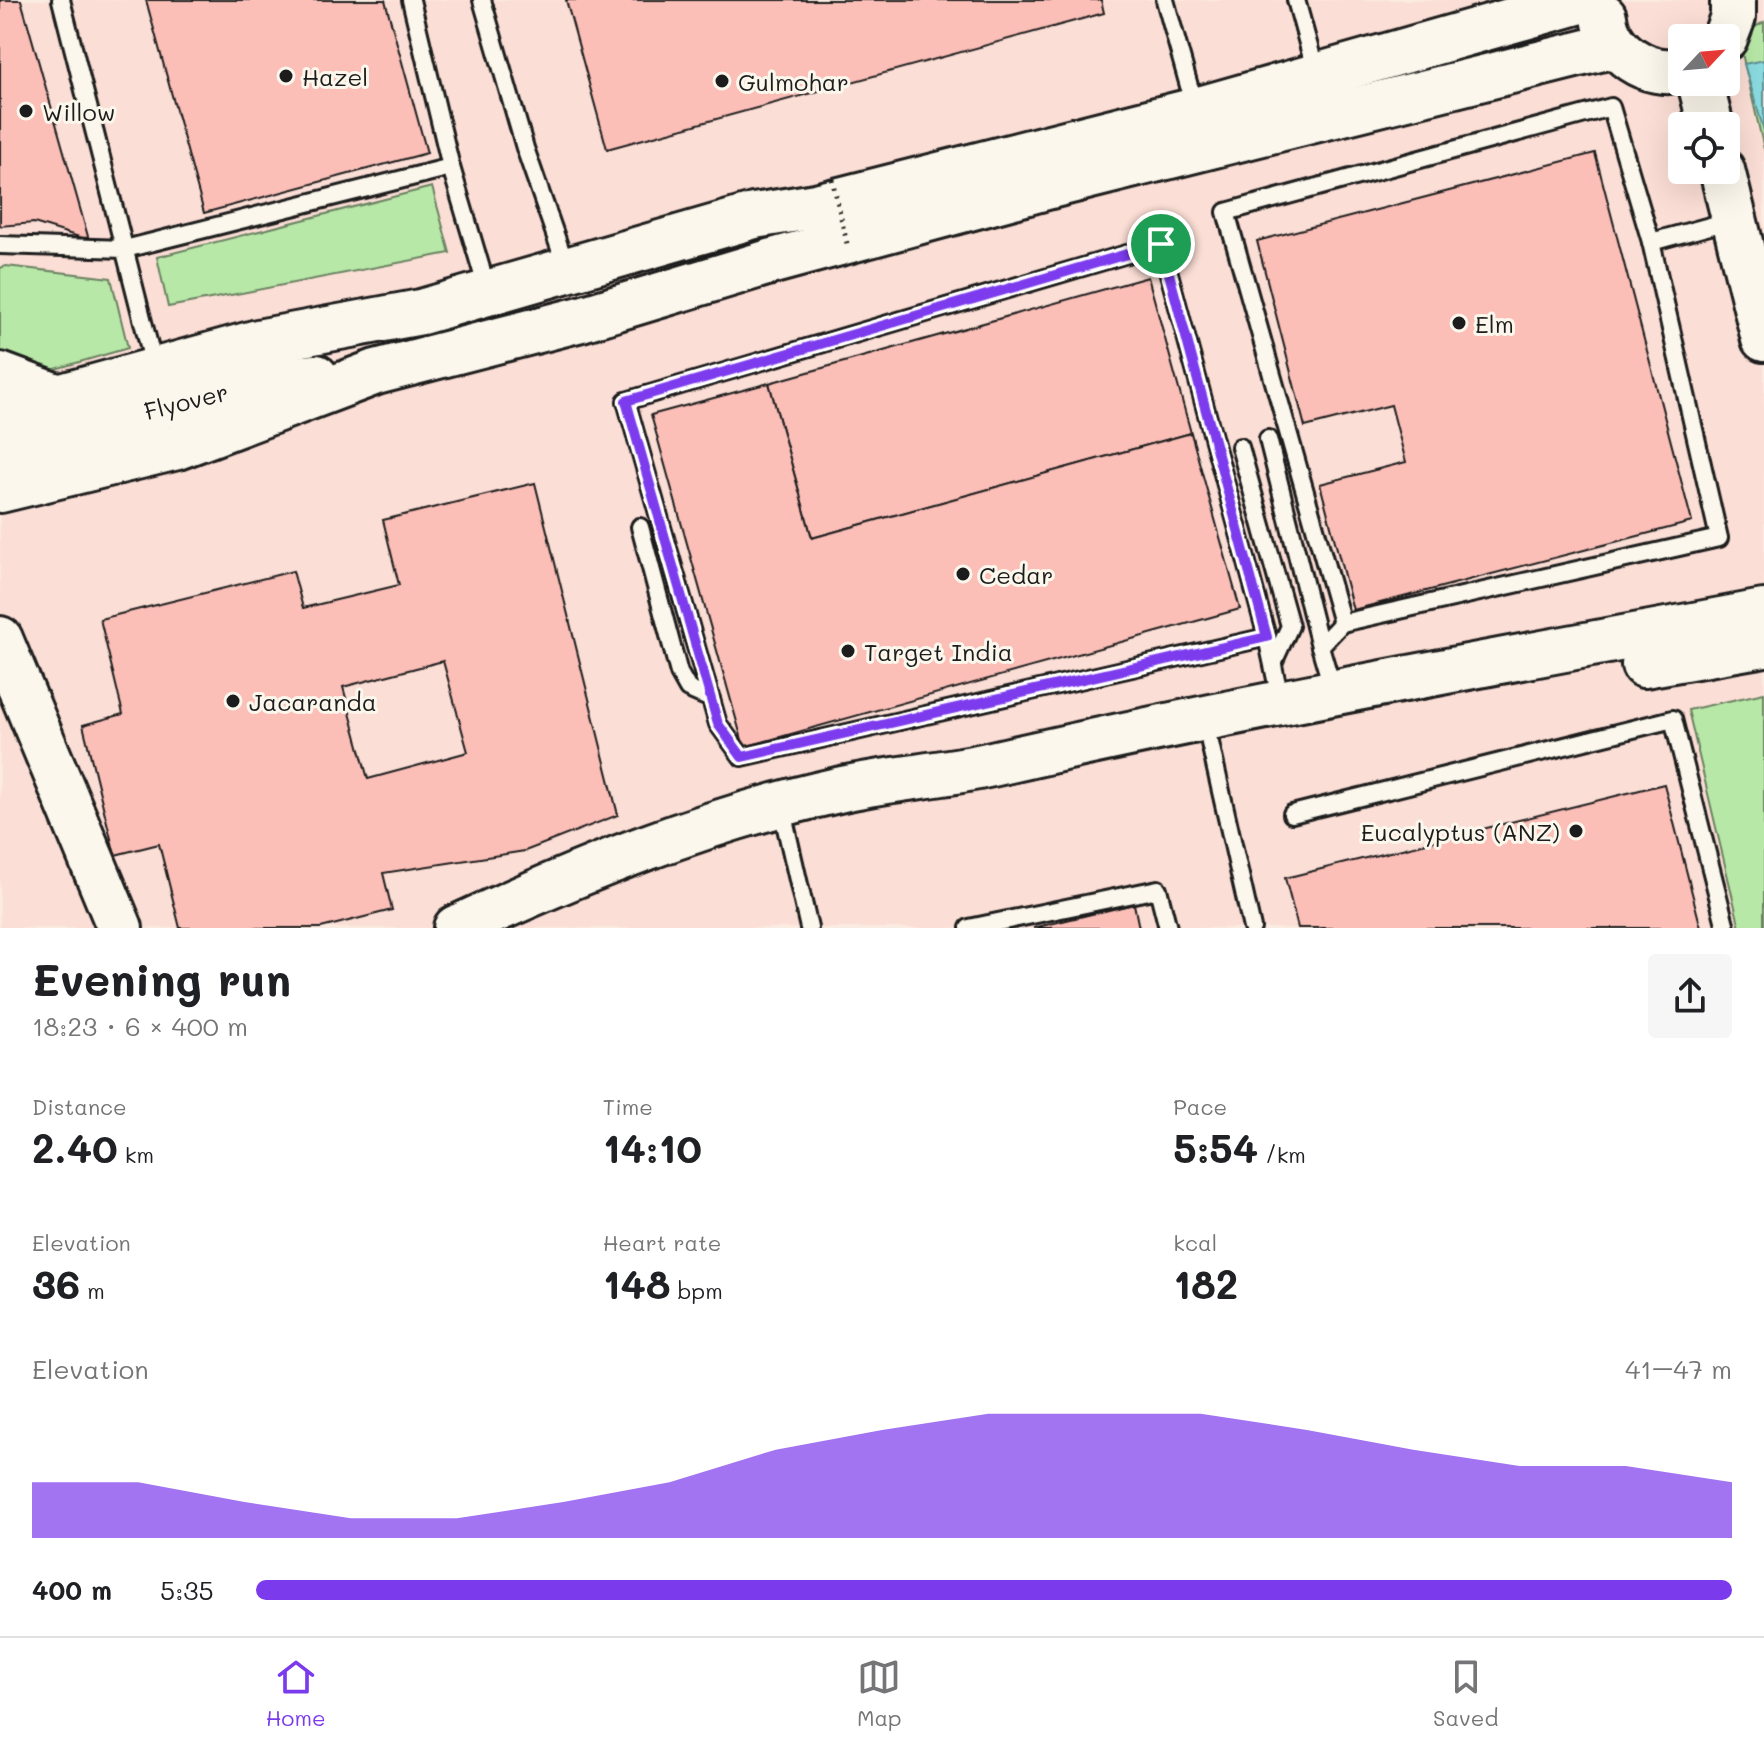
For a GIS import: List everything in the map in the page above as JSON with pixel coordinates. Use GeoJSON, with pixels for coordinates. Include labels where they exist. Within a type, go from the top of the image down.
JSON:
{"type":"FeatureCollection","features":[{"type":"Feature","properties":{"kind":"street"},"geometry":{"type":"LineString","coordinates":[[0,413],[258,342],[421,312],[754,216],[816,206],[1200,109],[1584,0]]}},
{"type":"Feature","properties":{"kind":"street"},"geometry":{"type":"LineString","coordinates":[[1603,0],[1605,24],[1615,45],[1631,61],[1652,70],[1668,69]]}},
{"type":"Feature","properties":{"kind":"street"},"geometry":{"type":"LineString","coordinates":[[0,490],[177,447],[376,372],[581,319],[773,261],[1050,186],[1615,45]]}},
{"type":"Feature","properties":{"kind":"street"},"geometry":{"type":"LineString","coordinates":[[1725,184],[1764,339]]}},
{"type":"Feature","properties":{"kind":"street","name":"Flyover"},"geometry":{"type":"LineString","coordinates":[[0,454],[178,402],[276,380],[376,372]]}},
{"type":"Feature","properties":{"kind":"street"},"geometry":{"type":"LineString","coordinates":[[0,375],[59,397]]}},
{"type":"Feature","properties":{"kind":"street"},"geometry":{"type":"LineString","coordinates":[[520,928],[600,890],[783,816],[838,789],[976,767],[1277,683],[1334,694],[1764,612]]}},
{"type":"Feature","properties":{"kind":"street"},"geometry":{"type":"LineString","coordinates":[[0,639],[120,928]]}},
{"type":"Feature","properties":{"kind":"street"},"geometry":{"type":"LineString","coordinates":[[456,928],[578,872],[695,829],[1210,743],[1764,644]]}},
{"type":"Feature","properties":{"kind":"lane"},"geometry":{"type":"LineString","coordinates":[[61,0],[155,370]]}},
{"type":"Feature","properties":{"kind":"lane"},"geometry":{"type":"LineString","coordinates":[[411,0],[451,167],[488,294]]}},
{"type":"Feature","properties":{"kind":"lane"},"geometry":{"type":"LineString","coordinates":[[482,0],[525,148],[568,272]]}},
{"type":"Feature","properties":{"kind":"lane"},"geometry":{"type":"LineString","coordinates":[[1165,0],[1189,86],[1200,109]]}},
{"type":"Feature","properties":{"kind":"lane"},"geometry":{"type":"LineString","coordinates":[[1296,0],[1317,76]]}},
{"type":"Feature","properties":{"kind":"lane"},"geometry":{"type":"LineString","coordinates":[[1320,646],[1342,623],[1719,538],[1651,242],[1611,107],[1226,212],[1342,623]]}},
{"type":"Feature","properties":{"kind":"lane"},"geometry":{"type":"LineString","coordinates":[[0,245],[125,249],[451,167]]}},
{"type":"Feature","properties":{"kind":"lane"},"geometry":{"type":"LineString","coordinates":[[1651,242],[1734,220]]}},
{"type":"Feature","properties":{"kind":"lane"},"geometry":{"type":"LineString","coordinates":[[1267,637],[742,757],[718,724],[626,401],[1161,244],[1267,637],[1277,683]]}},
{"type":"Feature","properties":{"kind":"lane"},"geometry":{"type":"LineString","coordinates":[[1268,439],[1334,694]]}},
{"type":"Feature","properties":{"kind":"lane"},"geometry":{"type":"LineString","coordinates":[[1240,447],[1290,626],[1277,683]]}},
{"type":"Feature","properties":{"kind":"lane"},"geometry":{"type":"LineString","coordinates":[[640,527],[679,673],[688,689],[711,699]]}},
{"type":"Feature","properties":{"kind":"lane"},"geometry":{"type":"LineString","coordinates":[[1292,814],[1673,719],[1726,928]]}},
{"type":"Feature","properties":{"kind":"lane"},"geometry":{"type":"LineString","coordinates":[[1210,743],[1252,928]]}},
{"type":"Feature","properties":{"kind":"lane"},"geometry":{"type":"LineString","coordinates":[[783,816],[809,928]]}},
{"type":"Feature","properties":{"kind":"lane"},"geometry":{"type":"LineString","coordinates":[[969,928],[1158,889],[1168,928]]}},
{"type":"Feature","properties":{"kind":"path"},"geometry":{"type":"LineString","coordinates":[[832,179],[848,248]]}},
{"type":"Feature","properties":{"kind":"shaded area"},"geometry":{"type":"Polygon","coordinates":[[[0,0],[1764,0],[1764,928],[0,928],[0,0]]]}},
{"type":"Feature","properties":{"kind":"green space"},"geometry":{"type":"Polygon","coordinates":[[[1764,22],[1764,149],[1740,45],[1740,35],[1764,22]]]}},
{"type":"Feature","properties":{"kind":"green space"},"geometry":{"type":"Polygon","coordinates":[[[432,187],[450,253],[168,307],[157,257],[432,187]]]}},
{"type":"Feature","properties":{"kind":"green space"},"geometry":{"type":"Polygon","coordinates":[[[6,266],[111,278],[128,348],[0,385],[0,268],[6,266]]]}},
{"type":"Feature","properties":{"kind":"green space"},"geometry":{"type":"Polygon","coordinates":[[[1764,693],[1764,928],[1740,928],[1688,710],[1764,693]]]}},
{"type":"Feature","properties":{"kind":"water"},"geometry":{"type":"Polygon","coordinates":[[[1764,60],[1764,131],[1744,64],[1764,60]]]}},
{"type":"Feature","properties":{"kind":"building","name":"Willow"},"geometry":{"type":"Polygon","coordinates":[[[0,0],[21,0],[89,240],[34,223],[0,226],[0,0]]]}},
{"type":"Feature","properties":{"kind":"building","name":"Hazel"},"geometry":{"type":"Polygon","coordinates":[[[146,0],[385,0],[427,153],[204,213],[146,0]]]}},
{"type":"Feature","properties":{"kind":"building","name":"Gulmohar"},"geometry":{"type":"Polygon","coordinates":[[[566,0],[1101,0],[1104,13],[607,149],[566,0]]]}},
{"type":"Feature","properties":{"kind":"building","name":"Elm"},"geometry":{"type":"Polygon","coordinates":[[[1595,153],[1692,522],[1353,610],[1320,484],[1406,462],[1391,405],[1305,427],[1257,241],[1595,153]]]}},
{"type":"Feature","properties":{"kind":"building"},"geometry":{"type":"Polygon","coordinates":[[[1148,277],[1191,433],[812,538],[769,383],[1148,277]]]}},
{"type":"Feature","properties":{"kind":"building","name":"Cedar"},"geometry":{"type":"Polygon","coordinates":[[[769,383],[812,538],[1191,433],[1240,609],[744,747],[651,415],[769,383]]]}},
{"type":"Feature","properties":{"kind":"building","name":"Jacaranda"},"geometry":{"type":"Polygon","coordinates":[[[535,483],[618,815],[525,851],[383,873],[392,910],[321,928],[180,928],[159,844],[115,855],[83,725],[123,714],[100,619],[293,571],[303,608],[399,585],[383,520],[535,483]],[[443,661],[343,687],[368,779],[468,752],[443,661]]]}},
{"type":"Feature","properties":{"kind":"building","name":"Eucalyptus (ANZ)"},"geometry":{"type":"Polygon","coordinates":[[[1664,784],[1701,928],[1298,928],[1285,878],[1664,784]]]}},
{"type":"Feature","properties":{"kind":"building"},"geometry":{"type":"Polygon","coordinates":[[[1134,904],[1139,928],[1033,928],[1134,904]]]}},
{"type":"Feature","properties":{"kind":"place","name":"Hazel"},"geometry":{"type":"Point","coordinates":[286,76]}},
{"type":"Feature","properties":{"kind":"place","name":"Gulmohar"},"geometry":{"type":"Point","coordinates":[722,81]}},
{"type":"Feature","properties":{"kind":"place","name":"Willow"},"geometry":{"type":"Point","coordinates":[26,111]}},
{"type":"Feature","properties":{"kind":"place","name":"Elm"},"geometry":{"type":"Point","coordinates":[1459,323]}},
{"type":"Feature","properties":{"kind":"place","name":"Cedar"},"geometry":{"type":"Point","coordinates":[963,574]}},
{"type":"Feature","properties":{"kind":"place","name":"Target India"},"geometry":{"type":"Point","coordinates":[848,651]}},
{"type":"Feature","properties":{"kind":"place","name":"Jacaranda"},"geometry":{"type":"Point","coordinates":[233,701]}},
{"type":"Feature","properties":{"kind":"place","name":"Eucalyptus (ANZ)"},"geometry":{"type":"Point","coordinates":[1576,831]}},
{"type":"Feature","properties":{"kind":"route"},"geometry":{"type":"LineString","coordinates":[[1161,244],[1267,637],[742,757],[718,724],[626,401],[1161,244]]}}]}
